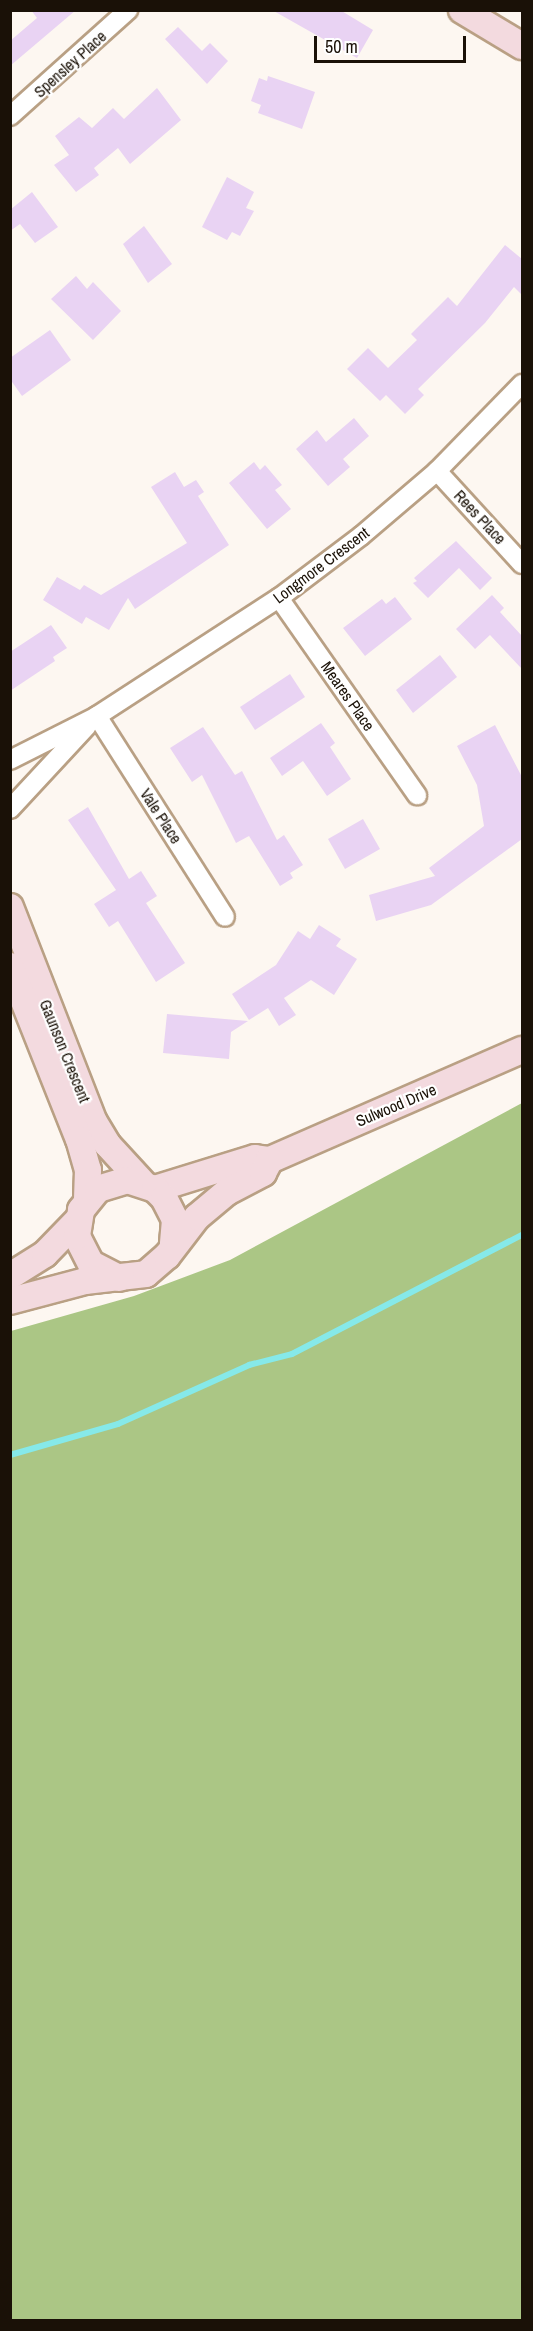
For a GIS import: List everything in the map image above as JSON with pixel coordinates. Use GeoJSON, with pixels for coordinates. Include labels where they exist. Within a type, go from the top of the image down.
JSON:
{"type":"FeatureCollection","features":[{"type":"Feature","properties":{"kind":"main road"},"geometry":{"type":"LineString","coordinates":[[462,11],[504,36],[522,54]]}},
{"type":"Feature","properties":{"kind":"main road","name":"Gaunson Crescent"},"geometry":{"type":"LineString","coordinates":[[10,907],[94,1122],[107,1144],[148,1186]]}},
{"type":"Feature","properties":{"kind":"main road","name":"Gaunson Crescent"},"geometry":{"type":"LineString","coordinates":[[10,966],[79,1139],[88,1170],[82,1210]]}},
{"type":"Feature","properties":{"kind":"main road","name":"Sulwood Drive"},"geometry":{"type":"LineString","coordinates":[[10,1276],[45,1254],[82,1210],[111,1182],[148,1186],[255,1158],[270,1160],[522,1050]]}},
{"type":"Feature","properties":{"kind":"main road","name":"Sulwood Drive"},"geometry":{"type":"LineString","coordinates":[[10,1301],[86,1281],[146,1274],[158,1267],[173,1244],[197,1216],[227,1192],[263,1173],[270,1160]]}},
{"type":"Feature","properties":{"kind":"main road"},"geometry":{"type":"LineString","coordinates":[[148,1186],[164,1197],[175,1220],[173,1244]]}},
{"type":"Feature","properties":{"kind":"main road"},"geometry":{"type":"LineString","coordinates":[[82,1210],[82,1251],[97,1268],[119,1278]]}},
{"type":"Feature","properties":{"kind":"street","name":"Spensley Place"},"geometry":{"type":"LineString","coordinates":[[10,116],[128,10]]}},
{"type":"Feature","properties":{"kind":"street","name":"Longmore Crescent"},"geometry":{"type":"LineString","coordinates":[[10,760],[97,716],[279,597],[361,536],[437,471],[522,384]]}},
{"type":"Feature","properties":{"kind":"street","name":"Rees Place"},"geometry":{"type":"LineString","coordinates":[[437,471],[522,564]]}},
{"type":"Feature","properties":{"kind":"street","name":"Meares Place"},"geometry":{"type":"LineString","coordinates":[[279,597],[417,795]]}},
{"type":"Feature","properties":{"kind":"street","name":"Longmore Crescent"},"geometry":{"type":"LineString","coordinates":[[10,809],[97,716]]}},
{"type":"Feature","properties":{"kind":"street","name":"Vale Place"},"geometry":{"type":"LineString","coordinates":[[97,716],[225,916]]}},
{"type":"Feature","properties":{"kind":"green space"},"geometry":{"type":"Polygon","coordinates":[[[522,1103],[522,2320],[11,2320],[11,1331],[134,1296],[230,1260],[522,1103]]]}},
{"type":"Feature","properties":{"kind":"building"},"geometry":{"type":"Polygon","coordinates":[[[31,10],[76,10],[10,66],[10,41],[37,18],[31,10]]]}},
{"type":"Feature","properties":{"kind":"building"},"geometry":{"type":"Polygon","coordinates":[[[272,10],[340,10],[373,30],[357,58],[272,10]]]}},
{"type":"Feature","properties":{"kind":"building"},"geometry":{"type":"Polygon","coordinates":[[[178,27],[202,51],[210,43],[228,61],[207,84],[165,39],[178,27]]]}},
{"type":"Feature","properties":{"kind":"building"},"geometry":{"type":"Polygon","coordinates":[[[268,76],[315,92],[302,129],[258,113],[261,105],[251,101],[259,78],[267,81],[268,76]]]}},
{"type":"Feature","properties":{"kind":"building"},"geometry":{"type":"Polygon","coordinates":[[[157,88],[181,120],[130,164],[118,148],[94,168],[99,175],[76,192],[54,165],[69,155],[55,136],[79,117],[92,128],[113,108],[124,119],[157,88]]]}},
{"type":"Feature","properties":{"kind":"building"},"geometry":{"type":"Polygon","coordinates":[[[227,177],[254,192],[246,208],[254,211],[240,236],[232,232],[227,240],[202,227],[227,177]]]}},
{"type":"Feature","properties":{"kind":"building"},"geometry":{"type":"Polygon","coordinates":[[[32,192],[58,227],[35,243],[20,224],[10,231],[10,210],[32,192]]]}},
{"type":"Feature","properties":{"kind":"building"},"geometry":{"type":"Polygon","coordinates":[[[144,226],[172,264],[148,283],[123,244],[144,226]]]}},
{"type":"Feature","properties":{"kind":"building"},"geometry":{"type":"Polygon","coordinates":[[[505,245],[522,259],[522,295],[514,287],[485,323],[418,389],[424,395],[405,414],[386,395],[380,401],[347,369],[368,348],[388,368],[417,340],[411,334],[448,297],[457,306],[505,245]]]}},
{"type":"Feature","properties":{"kind":"building"},"geometry":{"type":"Polygon","coordinates":[[[76,276],[87,289],[93,282],[121,311],[93,340],[51,299],[76,276]]]}},
{"type":"Feature","properties":{"kind":"building"},"geometry":{"type":"Polygon","coordinates":[[[50,330],[71,360],[22,396],[10,379],[10,358],[50,330]]]}},
{"type":"Feature","properties":{"kind":"building"},"geometry":{"type":"Polygon","coordinates":[[[354,418],[369,436],[343,459],[350,467],[328,486],[296,449],[317,430],[326,442],[354,418]]]}},
{"type":"Feature","properties":{"kind":"building"},"geometry":{"type":"Polygon","coordinates":[[[254,462],[260,470],[265,465],[282,485],[275,490],[291,509],[267,529],[229,483],[254,462]]]}},
{"type":"Feature","properties":{"kind":"building"},"geometry":{"type":"Polygon","coordinates":[[[175,472],[184,487],[196,480],[204,492],[198,496],[229,545],[135,609],[128,598],[109,630],[86,617],[82,624],[43,600],[57,577],[80,590],[84,585],[101,595],[187,543],[151,487],[175,472]]]}},
{"type":"Feature","properties":{"kind":"building"},"geometry":{"type":"Polygon","coordinates":[[[456,541],[492,578],[480,590],[459,568],[428,598],[413,583],[417,581],[414,578],[456,541]]]}},
{"type":"Feature","properties":{"kind":"building"},"geometry":{"type":"Polygon","coordinates":[[[492,595],[504,608],[500,612],[522,636],[522,669],[490,635],[475,649],[456,629],[492,595]]]}},
{"type":"Feature","properties":{"kind":"building"},"geometry":{"type":"Polygon","coordinates":[[[395,597],[412,619],[365,656],[343,628],[382,599],[386,604],[395,597]]]}},
{"type":"Feature","properties":{"kind":"building"},"geometry":{"type":"Polygon","coordinates":[[[51,625],[67,648],[53,657],[55,661],[10,691],[10,652],[51,625]]]}},
{"type":"Feature","properties":{"kind":"building"},"geometry":{"type":"Polygon","coordinates":[[[440,655],[457,677],[413,713],[396,690],[440,655]]]}},
{"type":"Feature","properties":{"kind":"building"},"geometry":{"type":"Polygon","coordinates":[[[290,674],[305,697],[255,730],[240,707],[290,674]]]}},
{"type":"Feature","properties":{"kind":"building"},"geometry":{"type":"Polygon","coordinates":[[[321,723],[335,743],[330,747],[351,779],[327,796],[303,761],[282,776],[270,758],[321,723]]]}},
{"type":"Feature","properties":{"kind":"building"},"geometry":{"type":"Polygon","coordinates":[[[495,725],[522,777],[522,839],[431,905],[376,921],[369,895],[435,876],[429,868],[484,826],[477,785],[457,746],[495,725]]]}},
{"type":"Feature","properties":{"kind":"building"},"geometry":{"type":"Polygon","coordinates":[[[203,727],[235,775],[242,771],[277,840],[284,835],[303,865],[290,873],[293,878],[280,886],[249,836],[236,843],[202,775],[192,782],[170,748],[203,727]]]}},
{"type":"Feature","properties":{"kind":"building"},"geometry":{"type":"Polygon","coordinates":[[[88,807],[129,879],[141,871],[157,896],[146,903],[185,963],[156,982],[118,921],[109,927],[94,904],[116,890],[68,820],[88,807]]]}},
{"type":"Feature","properties":{"kind":"building"},"geometry":{"type":"Polygon","coordinates":[[[363,819],[380,849],[345,869],[328,839],[363,819]]]}},
{"type":"Feature","properties":{"kind":"building"},"geometry":{"type":"Polygon","coordinates":[[[319,925],[341,939],[336,946],[357,959],[334,995],[311,980],[284,998],[296,1015],[279,1026],[268,1008],[249,1020],[232,994],[276,965],[298,931],[310,939],[319,925]]]}},
{"type":"Feature","properties":{"kind":"building"},"geometry":{"type":"Polygon","coordinates":[[[167,1014],[248,1021],[231,1032],[229,1059],[163,1053],[167,1014]]]}},
{"type":"Feature","properties":{"kind":"waterway"},"geometry":{"type":"LineString","coordinates":[[10,1455],[118,1424],[249,1365],[292,1354],[522,1235]]}}]}
